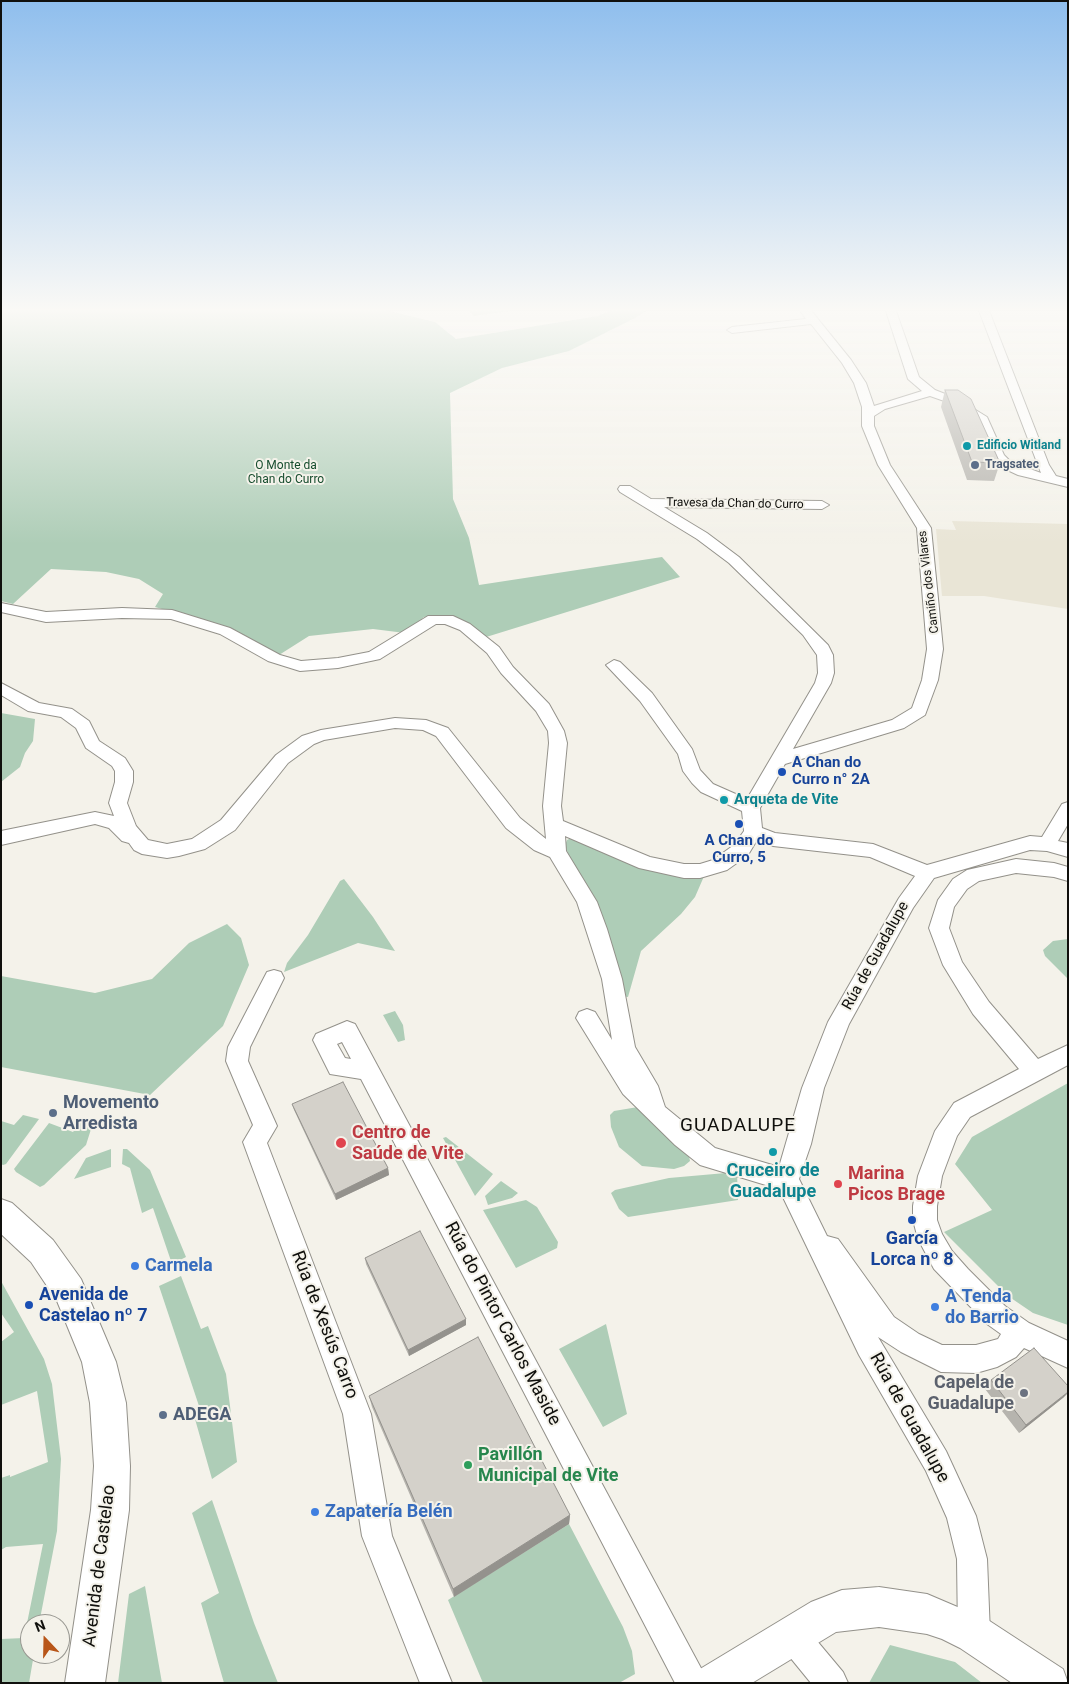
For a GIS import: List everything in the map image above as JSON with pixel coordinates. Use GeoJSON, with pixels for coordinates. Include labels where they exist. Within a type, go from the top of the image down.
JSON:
{"type":"FeatureCollection","features":[{"type":"Feature","properties":{"kind":"street","name":"Camiño dos Vilares"},"geometry":{"type":"LineString","coordinates":[[781,759],[898,724],[919,712],[930,680],[936,649],[929,597],[924,528],[884,465],[868,426],[872,409],[862,387]]}},
{"type":"Feature","properties":{"kind":"street"},"geometry":{"type":"LineString","coordinates":[[924,387],[931,392],[968,408],[983,420],[998,456],[1007,465],[1052,480],[1068,483]]}},
{"type":"Feature","properties":{"kind":"street"},"geometry":{"type":"LineString","coordinates":[[1013,387],[1043,465],[1052,480]]}},
{"type":"Feature","properties":{"kind":"street"},"geometry":{"type":"LineString","coordinates":[[872,409],[931,392]]}},
{"type":"Feature","properties":{"kind":"street"},"geometry":{"type":"LineString","coordinates":[[555,825],[646,863],[684,871],[700,871],[720,865],[741,850],[753,832],[751,808],[781,759],[823,683],[827,664],[820,645],[734,560],[702,536],[625,489]]}},
{"type":"Feature","properties":{"kind":"street","name":"Travesa da Chan do Curro"},"geometry":{"type":"LineString","coordinates":[[647,503],[822,505]]}},
{"type":"Feature","properties":{"kind":"street"},"geometry":{"type":"LineString","coordinates":[[1,607],[46,617],[122,613],[172,615],[216,627],[242,638],[274,658],[300,666],[338,663],[374,656],[438,620],[465,627],[493,650],[508,670],[551,718],[558,743],[552,806],[557,852],[571,872],[587,902],[612,979],[624,1048],[650,1093],[655,1112]]}},
{"type":"Feature","properties":{"kind":"street"},"geometry":{"type":"LineString","coordinates":[[614,665],[646,697],[686,753],[692,771],[698,779],[707,788],[751,808]]}},
{"type":"Feature","properties":{"kind":"street"},"geometry":{"type":"LineString","coordinates":[[1,688],[34,706],[66,714],[75,719],[83,725],[92,744],[119,762],[124,772],[124,782],[118,803],[133,835],[141,845],[156,850],[178,849],[198,844],[228,825],[282,759],[308,740],[321,735],[360,728],[412,724],[426,725],[442,732],[513,823],[541,845],[557,852]]}},
{"type":"Feature","properties":{"kind":"street"},"geometry":{"type":"LineString","coordinates":[[1047,844],[1068,808]]}},
{"type":"Feature","properties":{"kind":"street"},"geometry":{"type":"LineString","coordinates":[[1,838],[95,818],[110,820],[128,836],[133,835]]}},
{"type":"Feature","properties":{"kind":"street"},"geometry":{"type":"LineString","coordinates":[[753,832],[773,839],[873,851],[927,873],[938,868],[1030,843],[1047,844],[1068,850]]}},
{"type":"Feature","properties":{"kind":"street"},"geometry":{"type":"LineString","coordinates":[[1035,1070],[981,1008],[954,965],[939,928],[945,905],[960,884],[974,875],[1016,866],[1054,870],[1068,874]]}},
{"type":"Feature","properties":{"kind":"street","name":"Rúa de Guadalupe"},"geometry":{"type":"LineString","coordinates":[[927,873],[906,903],[878,950],[839,1022],[813,1088],[788,1179],[802,1213],[868,1346],[936,1461],[961,1516],[972,1559],[974,1634]]}},
{"type":"Feature","properties":{"kind":"street","name":"Rúa de Xesús Carro"},"geometry":{"type":"LineString","coordinates":[[274,978],[239,1046],[237,1061],[266,1126],[255,1142],[357,1414],[377,1536],[436,1683]]}},
{"type":"Feature","properties":{"kind":"street"},"geometry":{"type":"LineString","coordinates":[[587,1018],[618,1070],[655,1112],[683,1138],[708,1157],[770,1176],[788,1179]]}},
{"type":"Feature","properties":{"kind":"street"},"geometry":{"type":"LineString","coordinates":[[1068,1054],[962,1110],[946,1131],[930,1176],[925,1206],[926,1220],[931,1239],[943,1260],[996,1314],[1020,1332],[1068,1355]]}},
{"type":"Feature","properties":{"kind":"street","name":"Rúa do Pintor Carlos Maside"},"geometry":{"type":"LineString","coordinates":[[368,1070],[693,1683]]}},
{"type":"Feature","properties":{"kind":"street","name":"Avenida de Castelao"},"geometry":{"type":"LineString","coordinates":[[1,1213],[42,1251],[69,1290],[99,1362],[108,1403],[112,1446],[110,1510],[85,1683]]}},
{"type":"Feature","properties":{"kind":"street","name":"Rúa de Guadalupe"},"geometry":{"type":"LineString","coordinates":[[802,1213],[885,1326],[910,1343],[941,1358],[976,1359],[997,1354],[1007,1348],[1020,1332]]}},
{"type":"Feature","properties":{"kind":"street"},"geometry":{"type":"LineString","coordinates":[[714,1683],[791,1634],[824,1616],[842,1610],[879,1607],[927,1614],[951,1622],[974,1634],[1049,1683]]}},
{"type":"Feature","properties":{"kind":"street"},"geometry":{"type":"LineString","coordinates":[[791,1634],[832,1683]]}},
{"type":"Feature","properties":{"kind":"shaded area"},"geometry":{"type":"Polygon","coordinates":[[[952,521],[1068,524],[1068,609],[984,596],[942,596],[936,529],[956,530],[952,521]]]}},
{"type":"Feature","properties":{"kind":"green space","name":"O Monte da Chan do Curro"},"geometry":{"type":"Polygon","coordinates":[[[1,387],[463,387],[450,393],[453,499],[469,538],[479,585],[662,557],[680,577],[483,638],[466,625],[444,615],[424,617],[405,633],[373,629],[309,636],[279,655],[235,630],[155,607],[163,594],[139,579],[106,572],[51,569],[13,604],[1,601],[1,387]]]}},
{"type":"Feature","properties":{"kind":"green space"},"geometry":{"type":"Polygon","coordinates":[[[1,713],[35,719],[33,741],[25,753],[20,767],[1,782],[1,713]]]}},
{"type":"Feature","properties":{"kind":"green space"},"geometry":{"type":"Polygon","coordinates":[[[571,838],[705,874],[695,897],[681,914],[641,951],[628,997],[619,996],[565,845],[567,840],[571,838]]]}},
{"type":"Feature","properties":{"kind":"green space"},"geometry":{"type":"Polygon","coordinates":[[[344,879],[373,917],[395,951],[358,943],[284,972],[287,963],[308,935],[340,881],[344,879]]]}},
{"type":"Feature","properties":{"kind":"green space"},"geometry":{"type":"Polygon","coordinates":[[[227,924],[241,938],[249,965],[223,1026],[150,1095],[1,1067],[1,976],[95,993],[152,979],[189,943],[227,924]]]}},
{"type":"Feature","properties":{"kind":"green space"},"geometry":{"type":"Polygon","coordinates":[[[1068,939],[1068,979],[1045,956],[1043,950],[1053,941],[1068,939]]]}},
{"type":"Feature","properties":{"kind":"green space"},"geometry":{"type":"Polygon","coordinates":[[[395,1011],[403,1025],[405,1040],[398,1042],[383,1015],[395,1011]]]}},
{"type":"Feature","properties":{"kind":"green space"},"geometry":{"type":"Polygon","coordinates":[[[1068,1083],[1068,1325],[1033,1313],[1008,1296],[944,1232],[992,1210],[955,1164],[972,1137],[1068,1083]]]}},
{"type":"Feature","properties":{"kind":"green space"},"geometry":{"type":"Polygon","coordinates":[[[644,1106],[689,1156],[690,1161],[684,1166],[674,1169],[642,1166],[619,1147],[611,1127],[610,1115],[614,1111],[644,1106]]]}},
{"type":"Feature","properties":{"kind":"green space"},"geometry":{"type":"Polygon","coordinates":[[[23,1115],[39,1119],[6,1164],[3,1165],[1,1164],[1,1121],[14,1125],[23,1115]]]}},
{"type":"Feature","properties":{"kind":"green space"},"geometry":{"type":"Polygon","coordinates":[[[81,1122],[92,1126],[86,1145],[44,1185],[40,1187],[16,1172],[14,1169],[49,1123],[73,1132],[81,1122]]]}},
{"type":"Feature","properties":{"kind":"green space"},"geometry":{"type":"Polygon","coordinates":[[[446,1137],[493,1174],[475,1196],[443,1138],[446,1137]]]}},
{"type":"Feature","properties":{"kind":"green space"},"geometry":{"type":"Polygon","coordinates":[[[111,1149],[111,1167],[74,1179],[86,1158],[111,1149]]]}},
{"type":"Feature","properties":{"kind":"green space"},"geometry":{"type":"Polygon","coordinates":[[[123,1149],[127,1149],[150,1170],[186,1257],[172,1264],[153,1208],[142,1213],[130,1168],[122,1164],[123,1149]]]}},
{"type":"Feature","properties":{"kind":"green space"},"geometry":{"type":"Polygon","coordinates":[[[737,1172],[738,1200],[628,1217],[619,1209],[611,1193],[615,1190],[669,1178],[737,1172]]]}},
{"type":"Feature","properties":{"kind":"green space"},"geometry":{"type":"Polygon","coordinates":[[[501,1181],[518,1193],[512,1198],[488,1205],[485,1196],[501,1181]]]}},
{"type":"Feature","properties":{"kind":"green space"},"geometry":{"type":"Polygon","coordinates":[[[526,1200],[537,1207],[558,1242],[557,1248],[516,1268],[483,1210],[526,1200]]]}},
{"type":"Feature","properties":{"kind":"green space"},"geometry":{"type":"Polygon","coordinates":[[[181,1276],[201,1329],[208,1326],[226,1374],[237,1462],[212,1479],[195,1419],[202,1415],[159,1286],[181,1276]]]}},
{"type":"Feature","properties":{"kind":"green space"},"geometry":{"type":"Polygon","coordinates":[[[1,1281],[44,1359],[52,1384],[61,1459],[57,1531],[41,1614],[29,1614],[43,1544],[6,1547],[1,1550],[1,1478],[10,1475],[10,1477],[48,1462],[37,1391],[1,1405],[1,1342],[14,1332],[1,1313],[1,1281]]]}},
{"type":"Feature","properties":{"kind":"green space"},"geometry":{"type":"Polygon","coordinates":[[[606,1324],[627,1414],[603,1427],[559,1349],[606,1324]]]}},
{"type":"Feature","properties":{"kind":"green space"},"geometry":{"type":"Polygon","coordinates":[[[212,1500],[254,1623],[278,1683],[224,1683],[201,1603],[219,1593],[192,1513],[212,1500]]]}},
{"type":"Feature","properties":{"kind":"green space"},"geometry":{"type":"Polygon","coordinates":[[[569,1524],[623,1627],[632,1651],[635,1674],[619,1683],[483,1683],[448,1600],[569,1524]]]}},
{"type":"Feature","properties":{"kind":"green space"},"geometry":{"type":"Polygon","coordinates":[[[145,1586],[162,1683],[118,1683],[129,1594],[145,1586]]]}},
{"type":"Feature","properties":{"kind":"green space"},"geometry":{"type":"Polygon","coordinates":[[[20,1638],[20,1664],[32,1664],[29,1683],[1,1683],[1,1639],[20,1638]]]}},
{"type":"Feature","properties":{"kind":"green space"},"geometry":{"type":"Polygon","coordinates":[[[890,1645],[955,1662],[982,1683],[869,1683],[890,1645]]]}},
{"type":"Feature","properties":{"kind":"building"},"geometry":{"type":"Polygon","coordinates":[[[945,390],[958,390],[971,399],[1000,463],[972,462],[945,390]]]}},
{"type":"Feature","properties":{"kind":"building","name":"Centro de Saúde de Vite"},"geometry":{"type":"Polygon","coordinates":[[[343,1082],[388,1168],[335,1194],[292,1104],[343,1082]]]}},
{"type":"Feature","properties":{"kind":"building"},"geometry":{"type":"Polygon","coordinates":[[[420,1231],[466,1319],[408,1350],[365,1258],[420,1231]]]}},
{"type":"Feature","properties":{"kind":"building","name":"Pavillón Municipal de Vite"},"geometry":{"type":"Polygon","coordinates":[[[478,1337],[570,1515],[453,1589],[369,1396],[478,1337]]]}},
{"type":"Feature","properties":{"kind":"building","name":"Capela de Guadalupe"},"geometry":{"type":"Polygon","coordinates":[[[1034,1348],[1068,1386],[1068,1392],[1026,1425],[991,1380],[1034,1348]]]}},
{"type":"Feature","properties":{"kind":"place","name":"Edificio Witland"},"geometry":{"type":"Point","coordinates":[967,446]}},
{"type":"Feature","properties":{"kind":"place","name":"Tragsatec"},"geometry":{"type":"Point","coordinates":[975,465]}},
{"type":"Feature","properties":{"kind":"place","name":"A Chan do Curro n° 2A"},"geometry":{"type":"Point","coordinates":[782,772]}},
{"type":"Feature","properties":{"kind":"place","name":"Arqueta de Vite"},"geometry":{"type":"Point","coordinates":[724,800]}},
{"type":"Feature","properties":{"kind":"place","name":"A Chan do Curro, 5"},"geometry":{"type":"Point","coordinates":[739,824]}},
{"type":"Feature","properties":{"kind":"place","name":"Movemento Arredista"},"geometry":{"type":"Point","coordinates":[53,1113]}},
{"type":"Feature","properties":{"kind":"place","name":"Centro de Saúde de Vite"},"geometry":{"type":"Point","coordinates":[341,1143]}},
{"type":"Feature","properties":{"kind":"place","name":"Cruceiro de Guadalupe"},"geometry":{"type":"Point","coordinates":[773,1152]}},
{"type":"Feature","properties":{"kind":"place","name":"Marina Picos Brage"},"geometry":{"type":"Point","coordinates":[838,1184]}},
{"type":"Feature","properties":{"kind":"place","name":"García Lorca nº 8"},"geometry":{"type":"Point","coordinates":[912,1220]}},
{"type":"Feature","properties":{"kind":"place","name":"Carmela"},"geometry":{"type":"Point","coordinates":[135,1266]}},
{"type":"Feature","properties":{"kind":"place","name":"Avenida de Castelao nº 7"},"geometry":{"type":"Point","coordinates":[29,1305]}},
{"type":"Feature","properties":{"kind":"place","name":"A Tenda do Barrio"},"geometry":{"type":"Point","coordinates":[935,1307]}},
{"type":"Feature","properties":{"kind":"place","name":"Capela de Guadalupe"},"geometry":{"type":"Point","coordinates":[1024,1393]}},
{"type":"Feature","properties":{"kind":"place","name":"ADEGA"},"geometry":{"type":"Point","coordinates":[163,1415]}},
{"type":"Feature","properties":{"kind":"place","name":"Pavillón Municipal de Vite"},"geometry":{"type":"Point","coordinates":[468,1465]}},
{"type":"Feature","properties":{"kind":"place","name":"Zapatería Belén"},"geometry":{"type":"Point","coordinates":[315,1512]}},
{"type":"Feature","properties":{"kind":"district","name":"GUADALUPE"},"geometry":{"type":"Point","coordinates":[738,1126]}}]}
